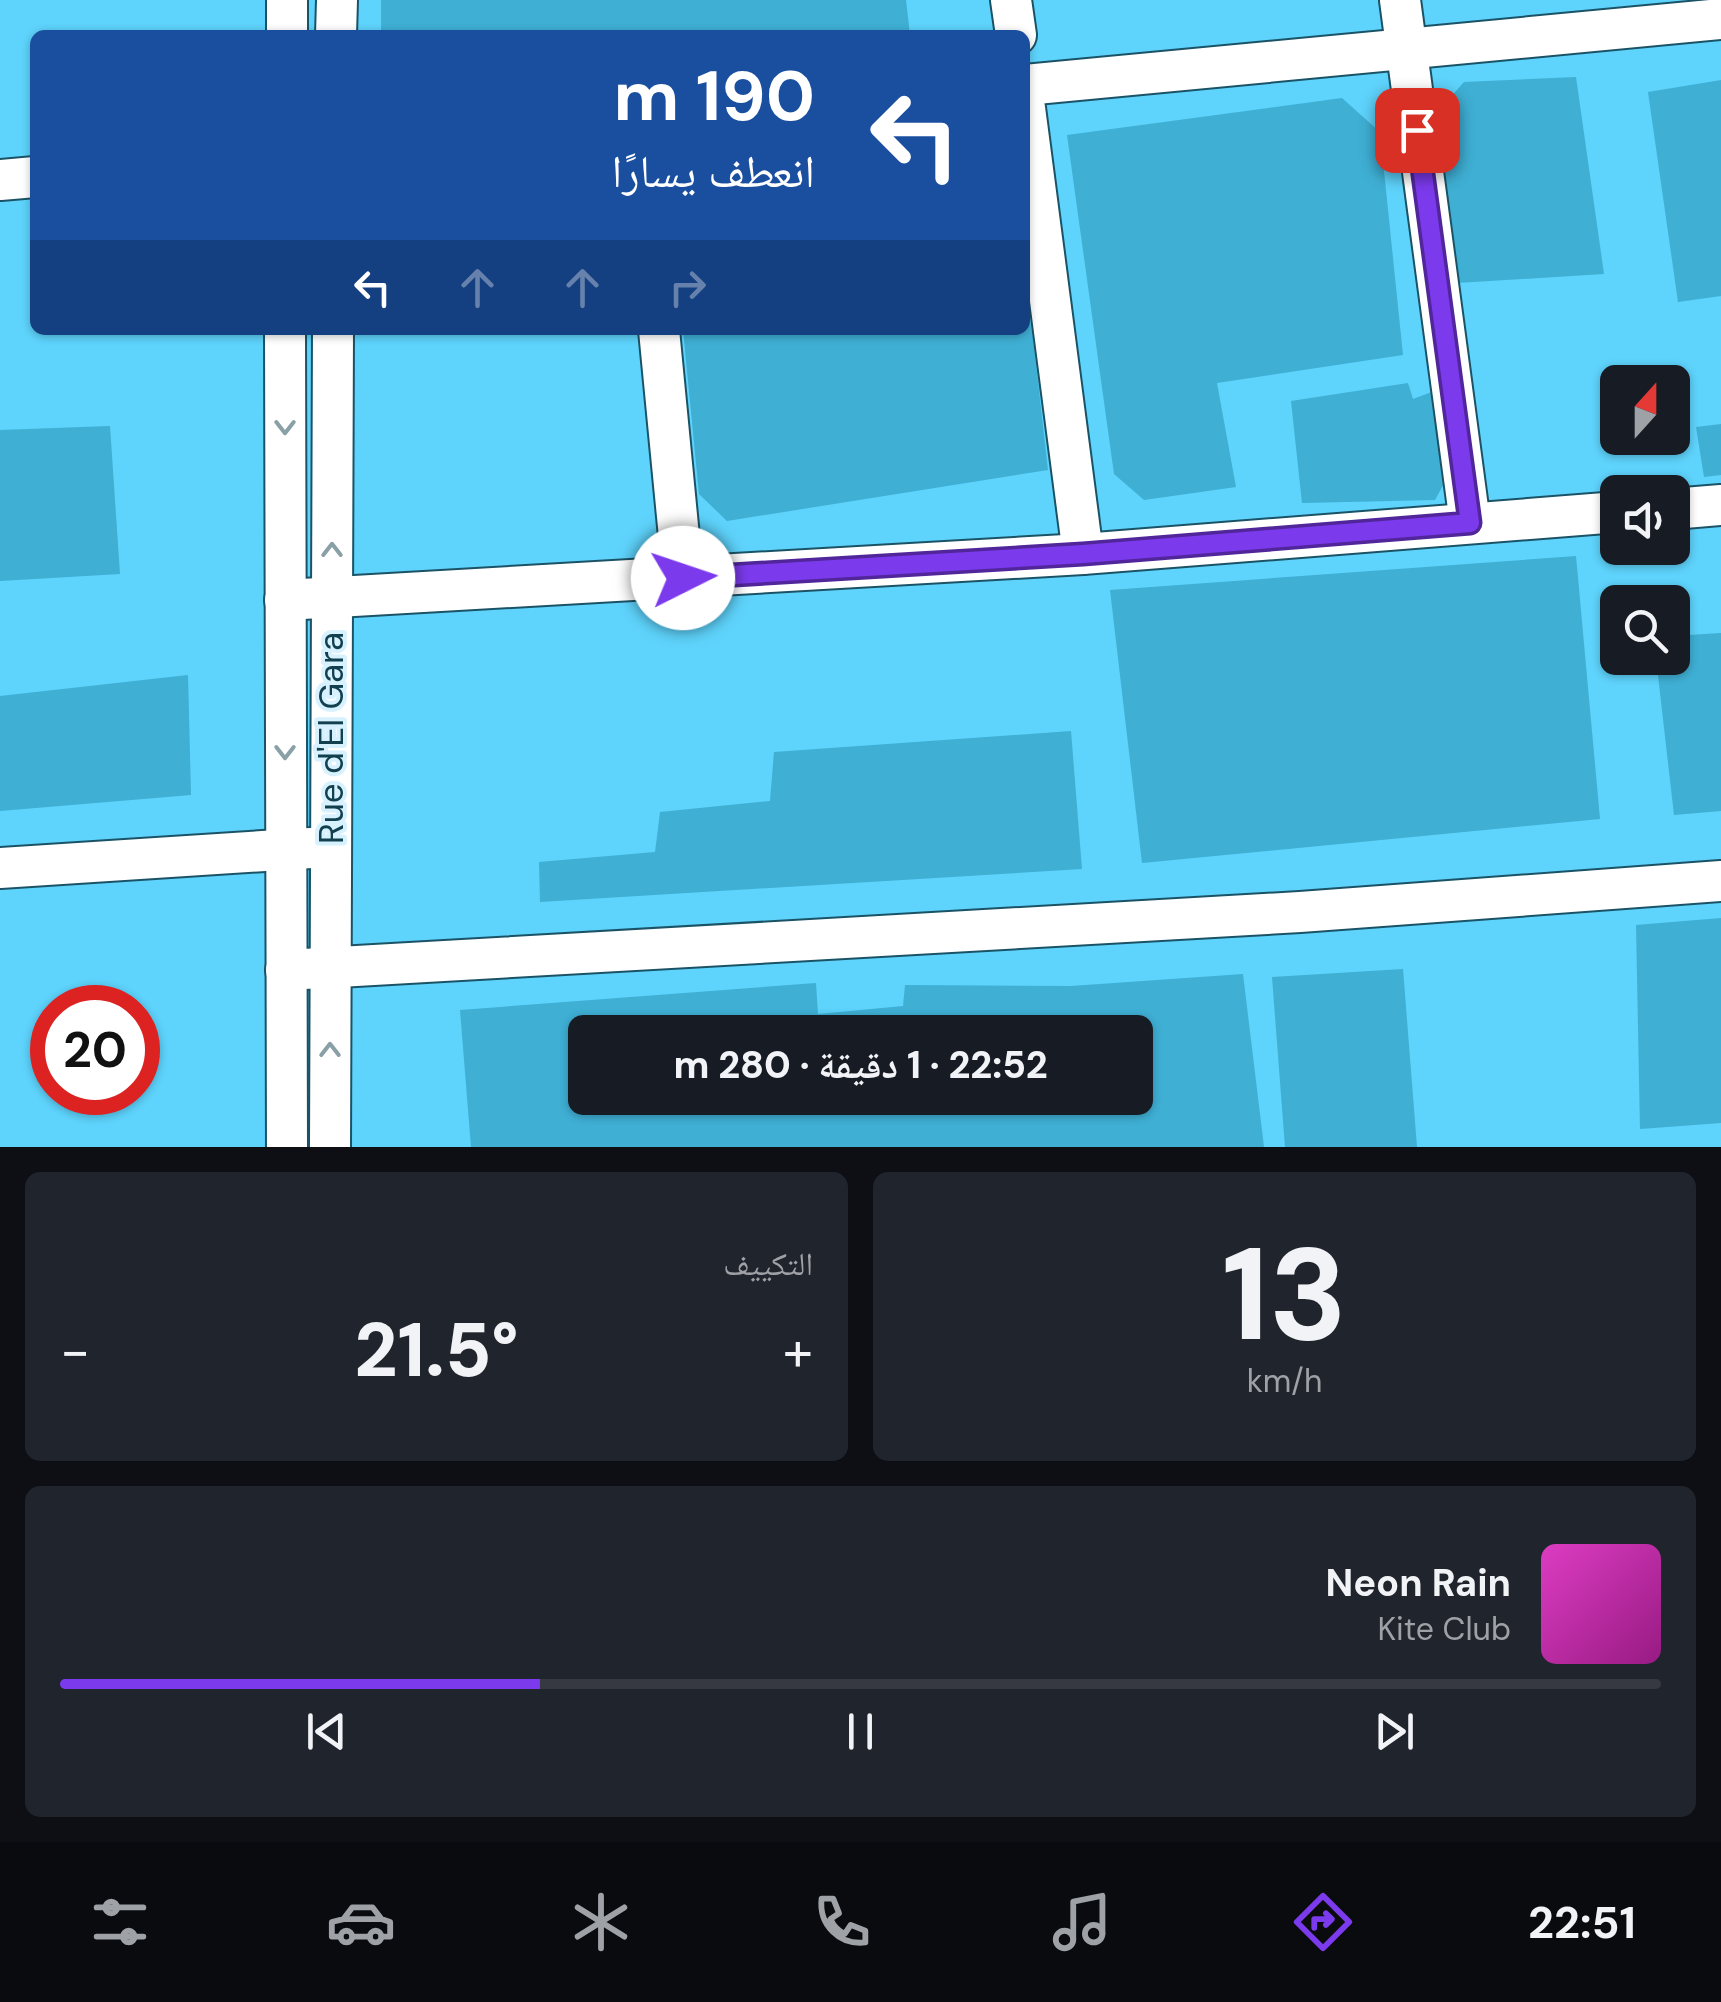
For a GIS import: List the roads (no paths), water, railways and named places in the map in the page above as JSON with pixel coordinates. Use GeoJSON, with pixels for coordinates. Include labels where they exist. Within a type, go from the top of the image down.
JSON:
{"type":"FeatureCollection","features":[{"type":"Feature","properties":{"kind":"street"},"geometry":{"type":"LineString","coordinates":[[287,0],[287,30]]}},
{"type":"Feature","properties":{"kind":"street"},"geometry":{"type":"LineString","coordinates":[[336,30],[337,0]]}},
{"type":"Feature","properties":{"kind":"street"},"geometry":{"type":"LineString","coordinates":[[1012,0],[1015,30]]}},
{"type":"Feature","properties":{"kind":"street"},"geometry":{"type":"LineString","coordinates":[[1400,0],[1470,523]]}},
{"type":"Feature","properties":{"kind":"street"},"geometry":{"type":"LineString","coordinates":[[1030,85],[1721,19]]}},
{"type":"Feature","properties":{"kind":"street"},"geometry":{"type":"LineString","coordinates":[[1030,146],[1083,554]]}},
{"type":"Feature","properties":{"kind":"street"},"geometry":{"type":"LineString","coordinates":[[0,180],[30,177]]}},
{"type":"Feature","properties":{"kind":"street","name":"Rue d'El Gara"},"geometry":{"type":"LineString","coordinates":[[285,335],[288,1147]]}},
{"type":"Feature","properties":{"kind":"street","name":"Rue d'El Gara"},"geometry":{"type":"LineString","coordinates":[[330,1147],[334,335]]}},
{"type":"Feature","properties":{"kind":"street"},"geometry":{"type":"LineString","coordinates":[[660,335],[683,578]]}},
{"type":"Feature","properties":{"kind":"street"},"geometry":{"type":"LineString","coordinates":[[1690,507],[1721,505]]}},
{"type":"Feature","properties":{"kind":"street"},"geometry":{"type":"LineString","coordinates":[[285,600],[1083,554],[1600,513]]}},
{"type":"Feature","properties":{"kind":"street"},"geometry":{"type":"LineString","coordinates":[[0,868],[330,848]]}},
{"type":"Feature","properties":{"kind":"street"},"geometry":{"type":"LineString","coordinates":[[286,970],[1260,914],[1721,881]]}}]}
